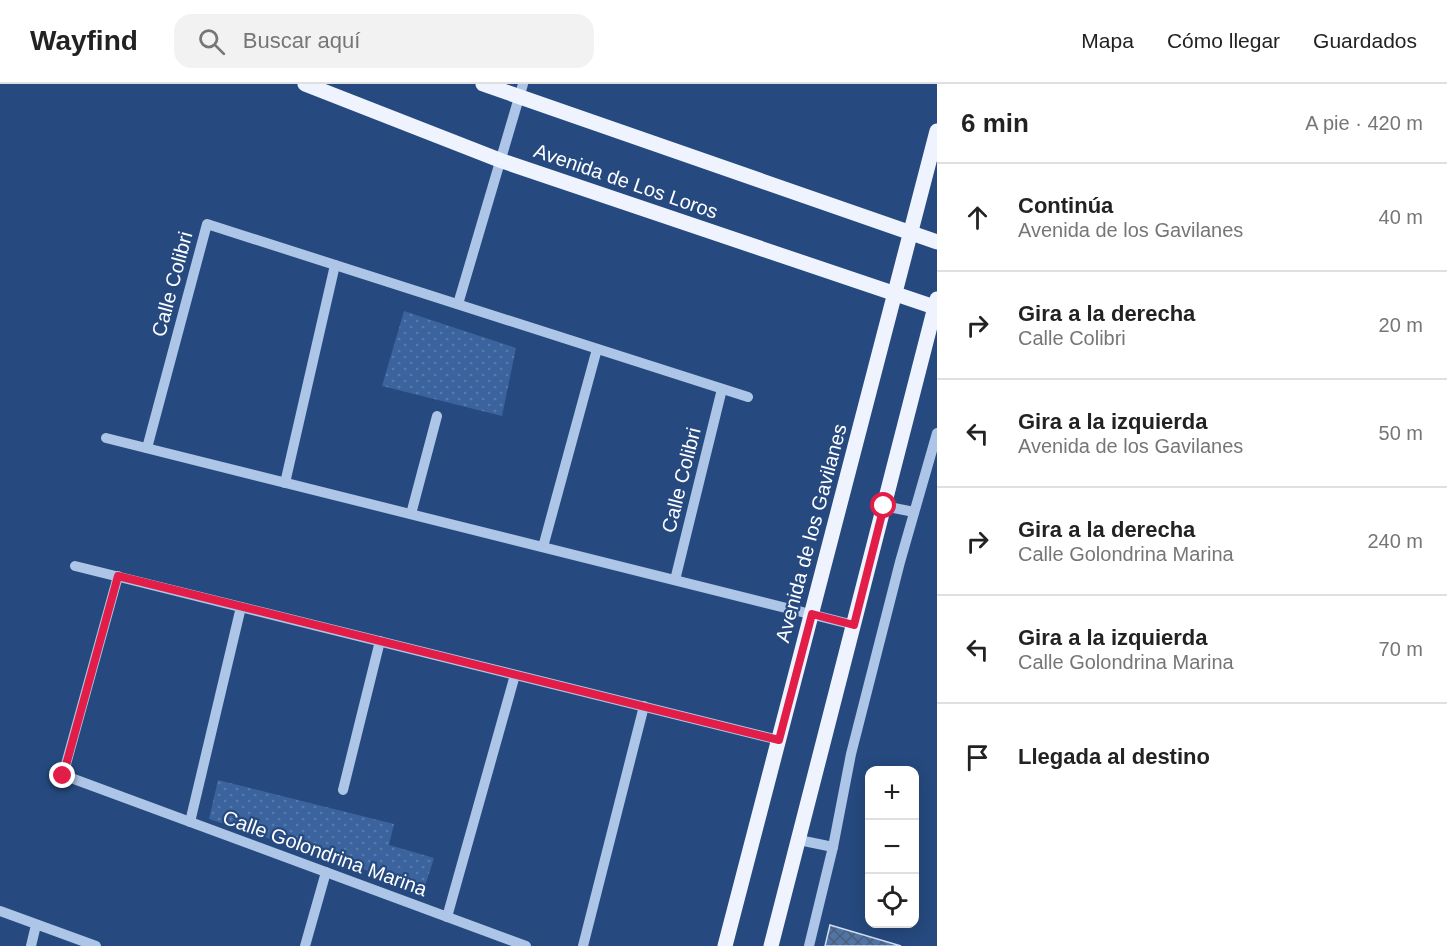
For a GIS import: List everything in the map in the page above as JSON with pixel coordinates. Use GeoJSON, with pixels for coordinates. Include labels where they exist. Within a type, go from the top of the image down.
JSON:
{"type":"FeatureCollection","features":[{"type":"Feature","properties":{"kind":"main road","name":"Avenida de Los Loros"},"geometry":{"type":"LineString","coordinates":[[305,84],[502,161],[936,305]]}},
{"type":"Feature","properties":{"kind":"main road"},"geometry":{"type":"LineString","coordinates":[[483,84],[521,91],[937,242]]}},
{"type":"Feature","properties":{"kind":"main road","name":"Avenida de los Gavilanes"},"geometry":{"type":"LineString","coordinates":[[725,946],[937,131]]}},
{"type":"Feature","properties":{"kind":"main road"},"geometry":{"type":"LineString","coordinates":[[771,946],[936,305]]}},
{"type":"Feature","properties":{"kind":"street"},"geometry":{"type":"LineString","coordinates":[[458,304],[521,91]]}},
{"type":"Feature","properties":{"kind":"street","name":"Calle Colibri"},"geometry":{"type":"LineString","coordinates":[[147,448],[207,224],[748,397]]}},
{"type":"Feature","properties":{"kind":"street"},"geometry":{"type":"LineString","coordinates":[[285,483],[335,265]]}},
{"type":"Feature","properties":{"kind":"street"},"geometry":{"type":"LineString","coordinates":[[543,547],[597,349]]}},
{"type":"Feature","properties":{"kind":"street","name":"Calle Colibri"},"geometry":{"type":"LineString","coordinates":[[675,580],[722,389]]}},
{"type":"Feature","properties":{"kind":"street"},"geometry":{"type":"LineString","coordinates":[[411,514],[437,416]]}},
{"type":"Feature","properties":{"kind":"street"},"geometry":{"type":"LineString","coordinates":[[809,946],[833,847],[851,754],[937,433]]}},
{"type":"Feature","properties":{"kind":"street"},"geometry":{"type":"LineString","coordinates":[[106,438],[854,625]]}},
{"type":"Feature","properties":{"kind":"street"},"geometry":{"type":"LineString","coordinates":[[884,506],[914,512]]}},
{"type":"Feature","properties":{"kind":"street"},"geometry":{"type":"LineString","coordinates":[[75,566],[779,740]]}},
{"type":"Feature","properties":{"kind":"street","name":"Calle Golondrina Marina"},"geometry":{"type":"LineString","coordinates":[[118,576],[63,776],[526,946]]}},
{"type":"Feature","properties":{"kind":"street"},"geometry":{"type":"LineString","coordinates":[[190,822],[241,607]]}},
{"type":"Feature","properties":{"kind":"street"},"geometry":{"type":"LineString","coordinates":[[343,790],[380,641]]}},
{"type":"Feature","properties":{"kind":"street","name":"Calle Golondrina Marina"},"geometry":{"type":"LineString","coordinates":[[447,917],[515,675]]}},
{"type":"Feature","properties":{"kind":"street"},"geometry":{"type":"LineString","coordinates":[[583,946],[644,706]]}},
{"type":"Feature","properties":{"kind":"street"},"geometry":{"type":"LineString","coordinates":[[799,840],[833,847]]}},
{"type":"Feature","properties":{"kind":"street"},"geometry":{"type":"LineString","coordinates":[[304,946],[326,872]]}},
{"type":"Feature","properties":{"kind":"street"},"geometry":{"type":"LineString","coordinates":[[0,911],[96,946]]}},
{"type":"Feature","properties":{"kind":"street"},"geometry":{"type":"LineString","coordinates":[[31,946],[36,925]]}},
{"type":"Feature","properties":{"kind":"shaded area"},"geometry":{"type":"Polygon","coordinates":[[[404,311],[516,348],[502,416],[382,386],[404,311]]]}},
{"type":"Feature","properties":{"kind":"shaded area"},"geometry":{"type":"Polygon","coordinates":[[[218,780],[394,824],[389,845],[434,858],[424,889],[209,819],[218,780]]]}},
{"type":"Feature","properties":{"kind":"building"},"geometry":{"type":"Polygon","coordinates":[[[830,925],[901,946],[825,946],[830,925]]]}},
{"type":"Feature","properties":{"kind":"route"},"geometry":{"type":"LineString","coordinates":[[63,776],[118,576],[779,740],[812,614],[854,625],[884,506]]}}]}
